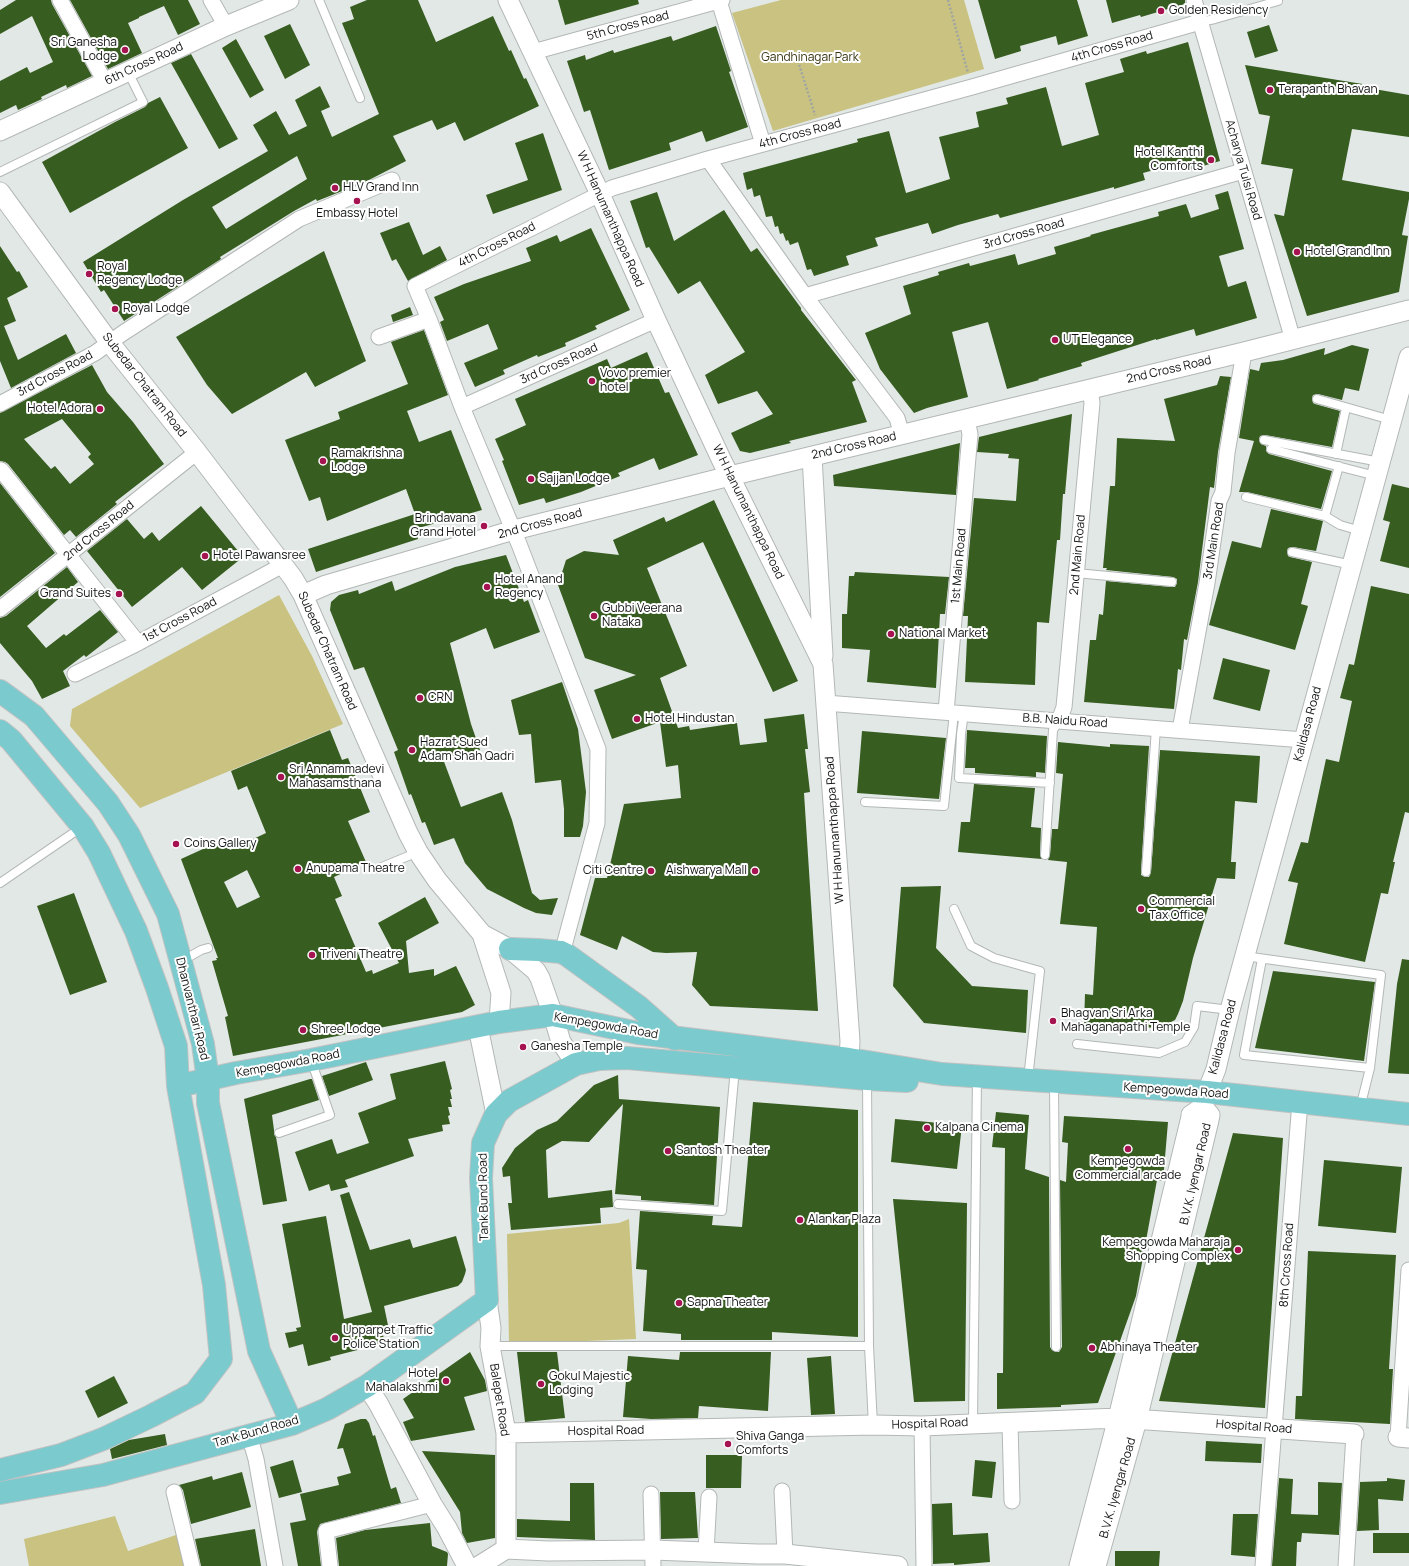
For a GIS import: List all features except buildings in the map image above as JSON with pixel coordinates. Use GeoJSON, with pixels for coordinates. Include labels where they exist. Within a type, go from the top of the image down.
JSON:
{"type":"FeatureCollection","features":[{"type":"Feature","properties":{"kind":"main road","name":"Dhanvanthari Road"},"geometry":{"type":"LineString","coordinates":[[0,691],[34,716],[108,803],[129,834],[168,914],[203,1044],[208,1080],[208,1103],[259,1351],[292,1424]]}},
{"type":"Feature","properties":{"kind":"main road","name":"Dhanvanthari Road"},"geometry":{"type":"LineString","coordinates":[[4,737],[82,827],[99,853],[136,931],[176,1046],[178,1086],[214,1284]]}},
{"type":"Feature","properties":{"kind":"main road"},"geometry":{"type":"LineString","coordinates":[[510,949],[561,952],[567,955],[639,1007],[675,1039]]}},
{"type":"Feature","properties":{"kind":"main road","name":"Kempegowda Road"},"geometry":{"type":"LineString","coordinates":[[178,1086],[236,1073],[311,1060],[499,1022],[553,1015],[638,1033],[675,1039],[849,1059],[942,1074],[1054,1082],[1205,1100],[1300,1102],[1409,1114]]}},
{"type":"Feature","properties":{"kind":"main road","name":"Kempegowda Road"},"geometry":{"type":"LineString","coordinates":[[576,1064],[599,1059],[627,1058],[867,1079],[928,1082],[942,1074]]}},
{"type":"Feature","properties":{"kind":"main road","name":"Tank Bund Road"},"geometry":{"type":"LineString","coordinates":[[0,1493],[103,1475],[292,1424],[327,1409],[367,1386],[487,1300],[481,1178],[483,1143],[496,1114],[509,1101],[576,1064]]}},
{"type":"Feature","properties":{"kind":"main road"},"geometry":{"type":"LineString","coordinates":[[1,1467],[61,1455],[103,1439],[195,1393],[221,1359],[214,1284],[244,1281]]}},
{"type":"Feature","properties":{"kind":"street"},"geometry":{"type":"LineString","coordinates":[[60,0],[105,82]]}},
{"type":"Feature","properties":{"kind":"street"},"geometry":{"type":"LineString","coordinates":[[211,0],[226,26]]}},
{"type":"Feature","properties":{"kind":"street","name":"6th Cross Road"},"geometry":{"type":"LineString","coordinates":[[0,131],[226,26],[289,0]]}},
{"type":"Feature","properties":{"kind":"street","name":"W H Hanumanthappa Road"},"geometry":{"type":"LineString","coordinates":[[508,0],[600,194],[656,320],[730,476],[823,664],[850,1034],[849,1059]]}},
{"type":"Feature","properties":{"kind":"street"},"geometry":{"type":"LineString","coordinates":[[720,0],[763,144]]}},
{"type":"Feature","properties":{"kind":"street","name":"5th Cross Road"},"geometry":{"type":"LineString","coordinates":[[533,52],[720,0]]}},
{"type":"Feature","properties":{"kind":"street","name":"Acharya Tulsi Road"},"geometry":{"type":"LineString","coordinates":[[1194,0],[1293,340]]}},
{"type":"Feature","properties":{"kind":"street","name":"4th Cross Road"},"geometry":{"type":"LineString","coordinates":[[429,319],[415,286],[612,188],[708,159],[1200,22]]}},
{"type":"Feature","properties":{"kind":"street"},"geometry":{"type":"LineString","coordinates":[[708,159],[805,296],[897,418],[902,435]]}},
{"type":"Feature","properties":{"kind":"street","name":"3rd Cross Road"},"geometry":{"type":"LineString","coordinates":[[805,296],[1243,171]]}},
{"type":"Feature","properties":{"kind":"street","name":"3rd Cross Road"},"geometry":{"type":"LineString","coordinates":[[0,404],[95,353],[299,219],[392,180]]}},
{"type":"Feature","properties":{"kind":"street","name":"Subedar Chatram Road"},"geometry":{"type":"LineString","coordinates":[[0,192],[110,343],[197,452],[283,565],[303,595],[408,833],[418,852],[437,880],[482,934],[510,949],[536,971],[540,978],[561,1042],[576,1064]]}},
{"type":"Feature","properties":{"kind":"street","name":"2nd Cross Road"},"geometry":{"type":"LineString","coordinates":[[303,595],[333,583],[514,530],[812,456],[1293,340],[1409,310]]}},
{"type":"Feature","properties":{"kind":"street"},"geometry":{"type":"LineString","coordinates":[[379,337],[429,319],[462,407],[514,530],[598,749],[597,823],[561,952]]}},
{"type":"Feature","properties":{"kind":"street","name":"3rd Cross Road"},"geometry":{"type":"LineString","coordinates":[[462,407],[656,320]]}},
{"type":"Feature","properties":{"kind":"street","name":"3rd Main Road"},"geometry":{"type":"LineString","coordinates":[[1180,730],[1207,583],[1220,501],[1223,492],[1227,453],[1244,352]]}},
{"type":"Feature","properties":{"kind":"street","name":"Kalidasa Road"},"geometry":{"type":"LineString","coordinates":[[1205,1100],[1216,1068],[1230,1010],[1253,958],[1304,740],[1409,357]]}},
{"type":"Feature","properties":{"kind":"street","name":"2nd Main Road"},"geometry":{"type":"LineString","coordinates":[[1059,721],[1064,707],[1092,403],[1090,389]]}},
{"type":"Feature","properties":{"kind":"street","name":"1st Main Road"},"geometry":{"type":"LineString","coordinates":[[955,713],[970,434],[966,420]]}},
{"type":"Feature","properties":{"kind":"street","name":"2nd Cross Road"},"geometry":{"type":"LineString","coordinates":[[0,609],[197,452]]}},
{"type":"Feature","properties":{"kind":"street"},"geometry":{"type":"LineString","coordinates":[[812,456],[823,664]]}},
{"type":"Feature","properties":{"kind":"street"},"geometry":{"type":"LineString","coordinates":[[1,470],[138,643]]}},
{"type":"Feature","properties":{"kind":"street","name":"1st Cross Road"},"geometry":{"type":"LineString","coordinates":[[75,674],[138,643],[283,565]]}},
{"type":"Feature","properties":{"kind":"street","name":"B.B. Naidu Road"},"geometry":{"type":"LineString","coordinates":[[826,703],[1304,740]]}},
{"type":"Feature","properties":{"kind":"street"},"geometry":{"type":"LineString","coordinates":[[482,934],[501,993],[499,1022]]}},
{"type":"Feature","properties":{"kind":"street"},"geometry":{"type":"LineString","coordinates":[[478,1027],[496,1114]]}},
{"type":"Feature","properties":{"kind":"street","name":"B.V.K. Iyengar Road"},"geometry":{"type":"LineString","coordinates":[[1079,1566],[1118,1418],[1191,1117],[1205,1100]]}},
{"type":"Feature","properties":{"kind":"street","name":"B.V.K. Iyengar Road"},"geometry":{"type":"LineString","coordinates":[[1096,1566],[1137,1420],[1209,1120],[1210,1115],[1205,1100]]}},
{"type":"Feature","properties":{"kind":"street","name":"8th Cross Road"},"geometry":{"type":"LineString","coordinates":[[1263,1566],[1300,1102]]}},
{"type":"Feature","properties":{"kind":"street"},"geometry":{"type":"LineString","coordinates":[[1404,1438],[1409,1270]]}},
{"type":"Feature","properties":{"kind":"street","name":"Balepet Road"},"geometry":{"type":"LineString","coordinates":[[487,1300],[491,1328],[490,1346],[506,1433],[506,1549]]}},
{"type":"Feature","properties":{"kind":"street"},"geometry":{"type":"LineString","coordinates":[[367,1386],[378,1403],[467,1566]]}},
{"type":"Feature","properties":{"kind":"street","name":"Hospital Road"},"geometry":{"type":"LineString","coordinates":[[506,1433],[873,1425],[922,1426],[1118,1418],[1354,1434]]}},
{"type":"Feature","properties":{"kind":"street"},"geometry":{"type":"LineString","coordinates":[[1010,1423],[1012,1501]]}},
{"type":"Feature","properties":{"kind":"street"},"geometry":{"type":"LineString","coordinates":[[922,1426],[924,1566]]}},
{"type":"Feature","properties":{"kind":"street"},"geometry":{"type":"LineString","coordinates":[[1346,1566],[1354,1434]]}},
{"type":"Feature","properties":{"kind":"street"},"geometry":{"type":"LineString","coordinates":[[249,1435],[256,1459],[275,1566]]}},
{"type":"Feature","properties":{"kind":"street"},"geometry":{"type":"LineString","coordinates":[[782,1491],[790,1558]]}},
{"type":"Feature","properties":{"kind":"street"},"geometry":{"type":"LineString","coordinates":[[174,1492],[192,1566]]}},
{"type":"Feature","properties":{"kind":"street"},"geometry":{"type":"LineString","coordinates":[[651,1494],[653,1558]]}},
{"type":"Feature","properties":{"kind":"street"},"geometry":{"type":"LineString","coordinates":[[706,1552],[709,1497]]}},
{"type":"Feature","properties":{"kind":"street"},"geometry":{"type":"LineString","coordinates":[[330,1566],[326,1531],[432,1504]]}},
{"type":"Feature","properties":{"kind":"street"},"geometry":{"type":"LineString","coordinates":[[479,1566],[506,1549],[653,1558],[706,1552],[757,1560],[790,1558],[893,1566]]}},
{"type":"Feature","properties":{"kind":"lane"},"geometry":{"type":"LineString","coordinates":[[319,0],[360,98]]}},
{"type":"Feature","properties":{"kind":"lane"},"geometry":{"type":"LineString","coordinates":[[1200,22],[1278,1]]}},
{"type":"Feature","properties":{"kind":"lane"},"geometry":{"type":"LineString","coordinates":[[0,172],[143,102],[128,72]]}},
{"type":"Feature","properties":{"kind":"lane"},"geometry":{"type":"LineString","coordinates":[[1317,399],[1392,420]]}},
{"type":"Feature","properties":{"kind":"lane"},"geometry":{"type":"LineString","coordinates":[[1336,454],[1346,408]]}},
{"type":"Feature","properties":{"kind":"lane"},"geometry":{"type":"LineString","coordinates":[[1264,440],[1336,454],[1378,469]]}},
{"type":"Feature","properties":{"kind":"lane"},"geometry":{"type":"LineString","coordinates":[[1271,449],[1339,466],[1378,469]]}},
{"type":"Feature","properties":{"kind":"lane"},"geometry":{"type":"LineString","coordinates":[[1325,516],[1339,466]]}},
{"type":"Feature","properties":{"kind":"lane"},"geometry":{"type":"LineString","coordinates":[[1246,497],[1325,516],[1340,525],[1361,531]]}},
{"type":"Feature","properties":{"kind":"lane"},"geometry":{"type":"LineString","coordinates":[[1292,552],[1352,565]]}},
{"type":"Feature","properties":{"kind":"lane"},"geometry":{"type":"LineString","coordinates":[[1076,572],[1172,582]]}},
{"type":"Feature","properties":{"kind":"lane"},"geometry":{"type":"LineString","coordinates":[[955,713],[961,734],[959,778],[1050,783]]}},
{"type":"Feature","properties":{"kind":"lane"},"geometry":{"type":"LineString","coordinates":[[865,802],[944,806],[955,713]]}},
{"type":"Feature","properties":{"kind":"lane"},"geometry":{"type":"LineString","coordinates":[[1045,855],[1053,730],[1059,721]]}},
{"type":"Feature","properties":{"kind":"lane"},"geometry":{"type":"LineString","coordinates":[[1146,872],[1156,728]]}},
{"type":"Feature","properties":{"kind":"lane"},"geometry":{"type":"LineString","coordinates":[[0,883],[82,827]]}},
{"type":"Feature","properties":{"kind":"lane"},"geometry":{"type":"LineString","coordinates":[[377,868],[418,852]]}},
{"type":"Feature","properties":{"kind":"lane"},"geometry":{"type":"LineString","coordinates":[[954,909],[971,946],[994,958],[1040,971],[1028,1080]]}},
{"type":"Feature","properties":{"kind":"lane"},"geometry":{"type":"LineString","coordinates":[[180,962],[200,950],[208,948]]}},
{"type":"Feature","properties":{"kind":"lane"},"geometry":{"type":"LineString","coordinates":[[1360,1109],[1370,1068],[1382,975],[1253,958],[1244,1055],[1370,1068]]}},
{"type":"Feature","properties":{"kind":"lane"},"geometry":{"type":"LineString","coordinates":[[1077,1044],[1159,1053],[1185,1042],[1194,1026],[1197,1006],[1230,1010]]}},
{"type":"Feature","properties":{"kind":"lane"},"geometry":{"type":"LineString","coordinates":[[279,1133],[330,1115],[311,1060]]}},
{"type":"Feature","properties":{"kind":"lane"},"geometry":{"type":"LineString","coordinates":[[618,1204],[722,1211],[736,1068]]}},
{"type":"Feature","properties":{"kind":"lane"},"geometry":{"type":"LineString","coordinates":[[973,1423],[977,1076]]}},
{"type":"Feature","properties":{"kind":"lane"},"geometry":{"type":"LineString","coordinates":[[867,1079],[869,1346],[873,1425]]}},
{"type":"Feature","properties":{"kind":"lane"},"geometry":{"type":"LineString","coordinates":[[1054,1082],[1056,1347]]}},
{"type":"Feature","properties":{"kind":"lane"},"geometry":{"type":"LineString","coordinates":[[490,1346],[869,1346]]}},
{"type":"Feature","properties":{"kind":"path"},"geometry":{"type":"LineString","coordinates":[[948,0],[972,86]]}},
{"type":"Feature","properties":{"kind":"path"},"geometry":{"type":"LineString","coordinates":[[798,61],[820,129]]}},
{"type":"Feature","properties":{"kind":"green space","name":"Gandhinagar Park"},"geometry":{"type":"Polygon","coordinates":[[[781,0],[964,0],[984,69],[773,131],[732,13],[781,0]]]}},
{"type":"Feature","properties":{"kind":"green space"},"geometry":{"type":"Polygon","coordinates":[[[279,595],[312,656],[343,724],[140,808],[70,726],[72,709],[279,595]]]}},
{"type":"Feature","properties":{"kind":"green space"},"geometry":{"type":"Polygon","coordinates":[[[629,1219],[636,1339],[509,1344],[507,1234],[619,1223],[629,1219]]]}},
{"type":"Feature","properties":{"kind":"green space"},"geometry":{"type":"Polygon","coordinates":[[[115,1516],[128,1551],[179,1534],[187,1566],[29,1566],[24,1539],[115,1516]]]}},
{"type":"Feature","properties":{"kind":"place","name":"Golden Residency"},"geometry":{"type":"Point","coordinates":[1161,11]}},
{"type":"Feature","properties":{"kind":"place","name":"Sri Ganesha Lodge"},"geometry":{"type":"Point","coordinates":[125,50]}},
{"type":"Feature","properties":{"kind":"place","name":"Terapanth Bhavan"},"geometry":{"type":"Point","coordinates":[1270,90]}},
{"type":"Feature","properties":{"kind":"place","name":"Hotel Kanthi Comforts"},"geometry":{"type":"Point","coordinates":[1211,160]}},
{"type":"Feature","properties":{"kind":"place","name":"HLV Grand Inn"},"geometry":{"type":"Point","coordinates":[335,188]}},
{"type":"Feature","properties":{"kind":"place","name":"Embassy Hotel"},"geometry":{"type":"Point","coordinates":[357,201]}},
{"type":"Feature","properties":{"kind":"place","name":"Hotel Grand Inn"},"geometry":{"type":"Point","coordinates":[1297,252]}},
{"type":"Feature","properties":{"kind":"place","name":"Royal Regency Lodge"},"geometry":{"type":"Point","coordinates":[89,274]}},
{"type":"Feature","properties":{"kind":"place","name":"Royal Lodge"},"geometry":{"type":"Point","coordinates":[115,309]}},
{"type":"Feature","properties":{"kind":"place","name":"UT Elegance"},"geometry":{"type":"Point","coordinates":[1055,340]}},
{"type":"Feature","properties":{"kind":"place","name":"Vovo premier hotel"},"geometry":{"type":"Point","coordinates":[592,381]}},
{"type":"Feature","properties":{"kind":"place","name":"Hotel Adora"},"geometry":{"type":"Point","coordinates":[100,409]}},
{"type":"Feature","properties":{"kind":"place","name":"Ramakrishna Lodge"},"geometry":{"type":"Point","coordinates":[323,461]}},
{"type":"Feature","properties":{"kind":"place","name":"Sajjan Lodge"},"geometry":{"type":"Point","coordinates":[531,479]}},
{"type":"Feature","properties":{"kind":"place","name":"Brindavana Grand Hotel"},"geometry":{"type":"Point","coordinates":[484,526]}},
{"type":"Feature","properties":{"kind":"place","name":"Hotel Pawansree"},"geometry":{"type":"Point","coordinates":[205,556]}},
{"type":"Feature","properties":{"kind":"place","name":"Hotel Anand Regency"},"geometry":{"type":"Point","coordinates":[487,587]}},
{"type":"Feature","properties":{"kind":"place","name":"Grand Suites"},"geometry":{"type":"Point","coordinates":[119,594]}},
{"type":"Feature","properties":{"kind":"place","name":"Gubbi Veerana Nataka"},"geometry":{"type":"Point","coordinates":[594,616]}},
{"type":"Feature","properties":{"kind":"place","name":"National Market"},"geometry":{"type":"Point","coordinates":[891,634]}},
{"type":"Feature","properties":{"kind":"place","name":"CRN"},"geometry":{"type":"Point","coordinates":[420,698]}},
{"type":"Feature","properties":{"kind":"place","name":"Hotel Hindustan"},"geometry":{"type":"Point","coordinates":[637,719]}},
{"type":"Feature","properties":{"kind":"place","name":"Hazrat Sued Adam Shah Qadri"},"geometry":{"type":"Point","coordinates":[412,750]}},
{"type":"Feature","properties":{"kind":"place","name":"Sri Annammadevi Mahasamsthana"},"geometry":{"type":"Point","coordinates":[281,777]}},
{"type":"Feature","properties":{"kind":"place","name":"Coins Gallery"},"geometry":{"type":"Point","coordinates":[176,844]}},
{"type":"Feature","properties":{"kind":"place","name":"Anupama Theatre"},"geometry":{"type":"Point","coordinates":[298,869]}},
{"type":"Feature","properties":{"kind":"place","name":"Citi Centre"},"geometry":{"type":"Point","coordinates":[651,871]}},
{"type":"Feature","properties":{"kind":"place","name":"Aishwarya Mall"},"geometry":{"type":"Point","coordinates":[755,871]}},
{"type":"Feature","properties":{"kind":"place","name":"Commercial Tax Office"},"geometry":{"type":"Point","coordinates":[1141,909]}},
{"type":"Feature","properties":{"kind":"place","name":"Triveni Theatre"},"geometry":{"type":"Point","coordinates":[312,955]}},
{"type":"Feature","properties":{"kind":"place","name":"Bhagvan Sri Arka Mahaganapathi Temple"},"geometry":{"type":"Point","coordinates":[1053,1021]}},
{"type":"Feature","properties":{"kind":"place","name":"Shree Lodge"},"geometry":{"type":"Point","coordinates":[303,1030]}},
{"type":"Feature","properties":{"kind":"place","name":"Ganesha Temple"},"geometry":{"type":"Point","coordinates":[523,1047]}},
{"type":"Feature","properties":{"kind":"place","name":"Kalpana Cinema"},"geometry":{"type":"Point","coordinates":[927,1128]}},
{"type":"Feature","properties":{"kind":"place","name":"Kempegowda Commercial arcade"},"geometry":{"type":"Point","coordinates":[1128,1149]}},
{"type":"Feature","properties":{"kind":"place","name":"Santosh Theater"},"geometry":{"type":"Point","coordinates":[668,1151]}},
{"type":"Feature","properties":{"kind":"place","name":"Alankar Plaza"},"geometry":{"type":"Point","coordinates":[800,1220]}},
{"type":"Feature","properties":{"kind":"place","name":"Kempegowda Maharaja Shopping Complex"},"geometry":{"type":"Point","coordinates":[1238,1250]}},
{"type":"Feature","properties":{"kind":"place","name":"Sapna Theater"},"geometry":{"type":"Point","coordinates":[679,1303]}},
{"type":"Feature","properties":{"kind":"place","name":"Upparpet Traffic Police Station"},"geometry":{"type":"Point","coordinates":[335,1338]}},
{"type":"Feature","properties":{"kind":"place","name":"Abhinaya Theater"},"geometry":{"type":"Point","coordinates":[1092,1348]}},
{"type":"Feature","properties":{"kind":"place","name":"Hotel Mahalakshmi"},"geometry":{"type":"Point","coordinates":[446,1381]}},
{"type":"Feature","properties":{"kind":"place","name":"Gokul Majestic Lodging"},"geometry":{"type":"Point","coordinates":[541,1384]}},
{"type":"Feature","properties":{"kind":"place","name":"Shiva Ganga Comforts"},"geometry":{"type":"Point","coordinates":[728,1444]}}]}
